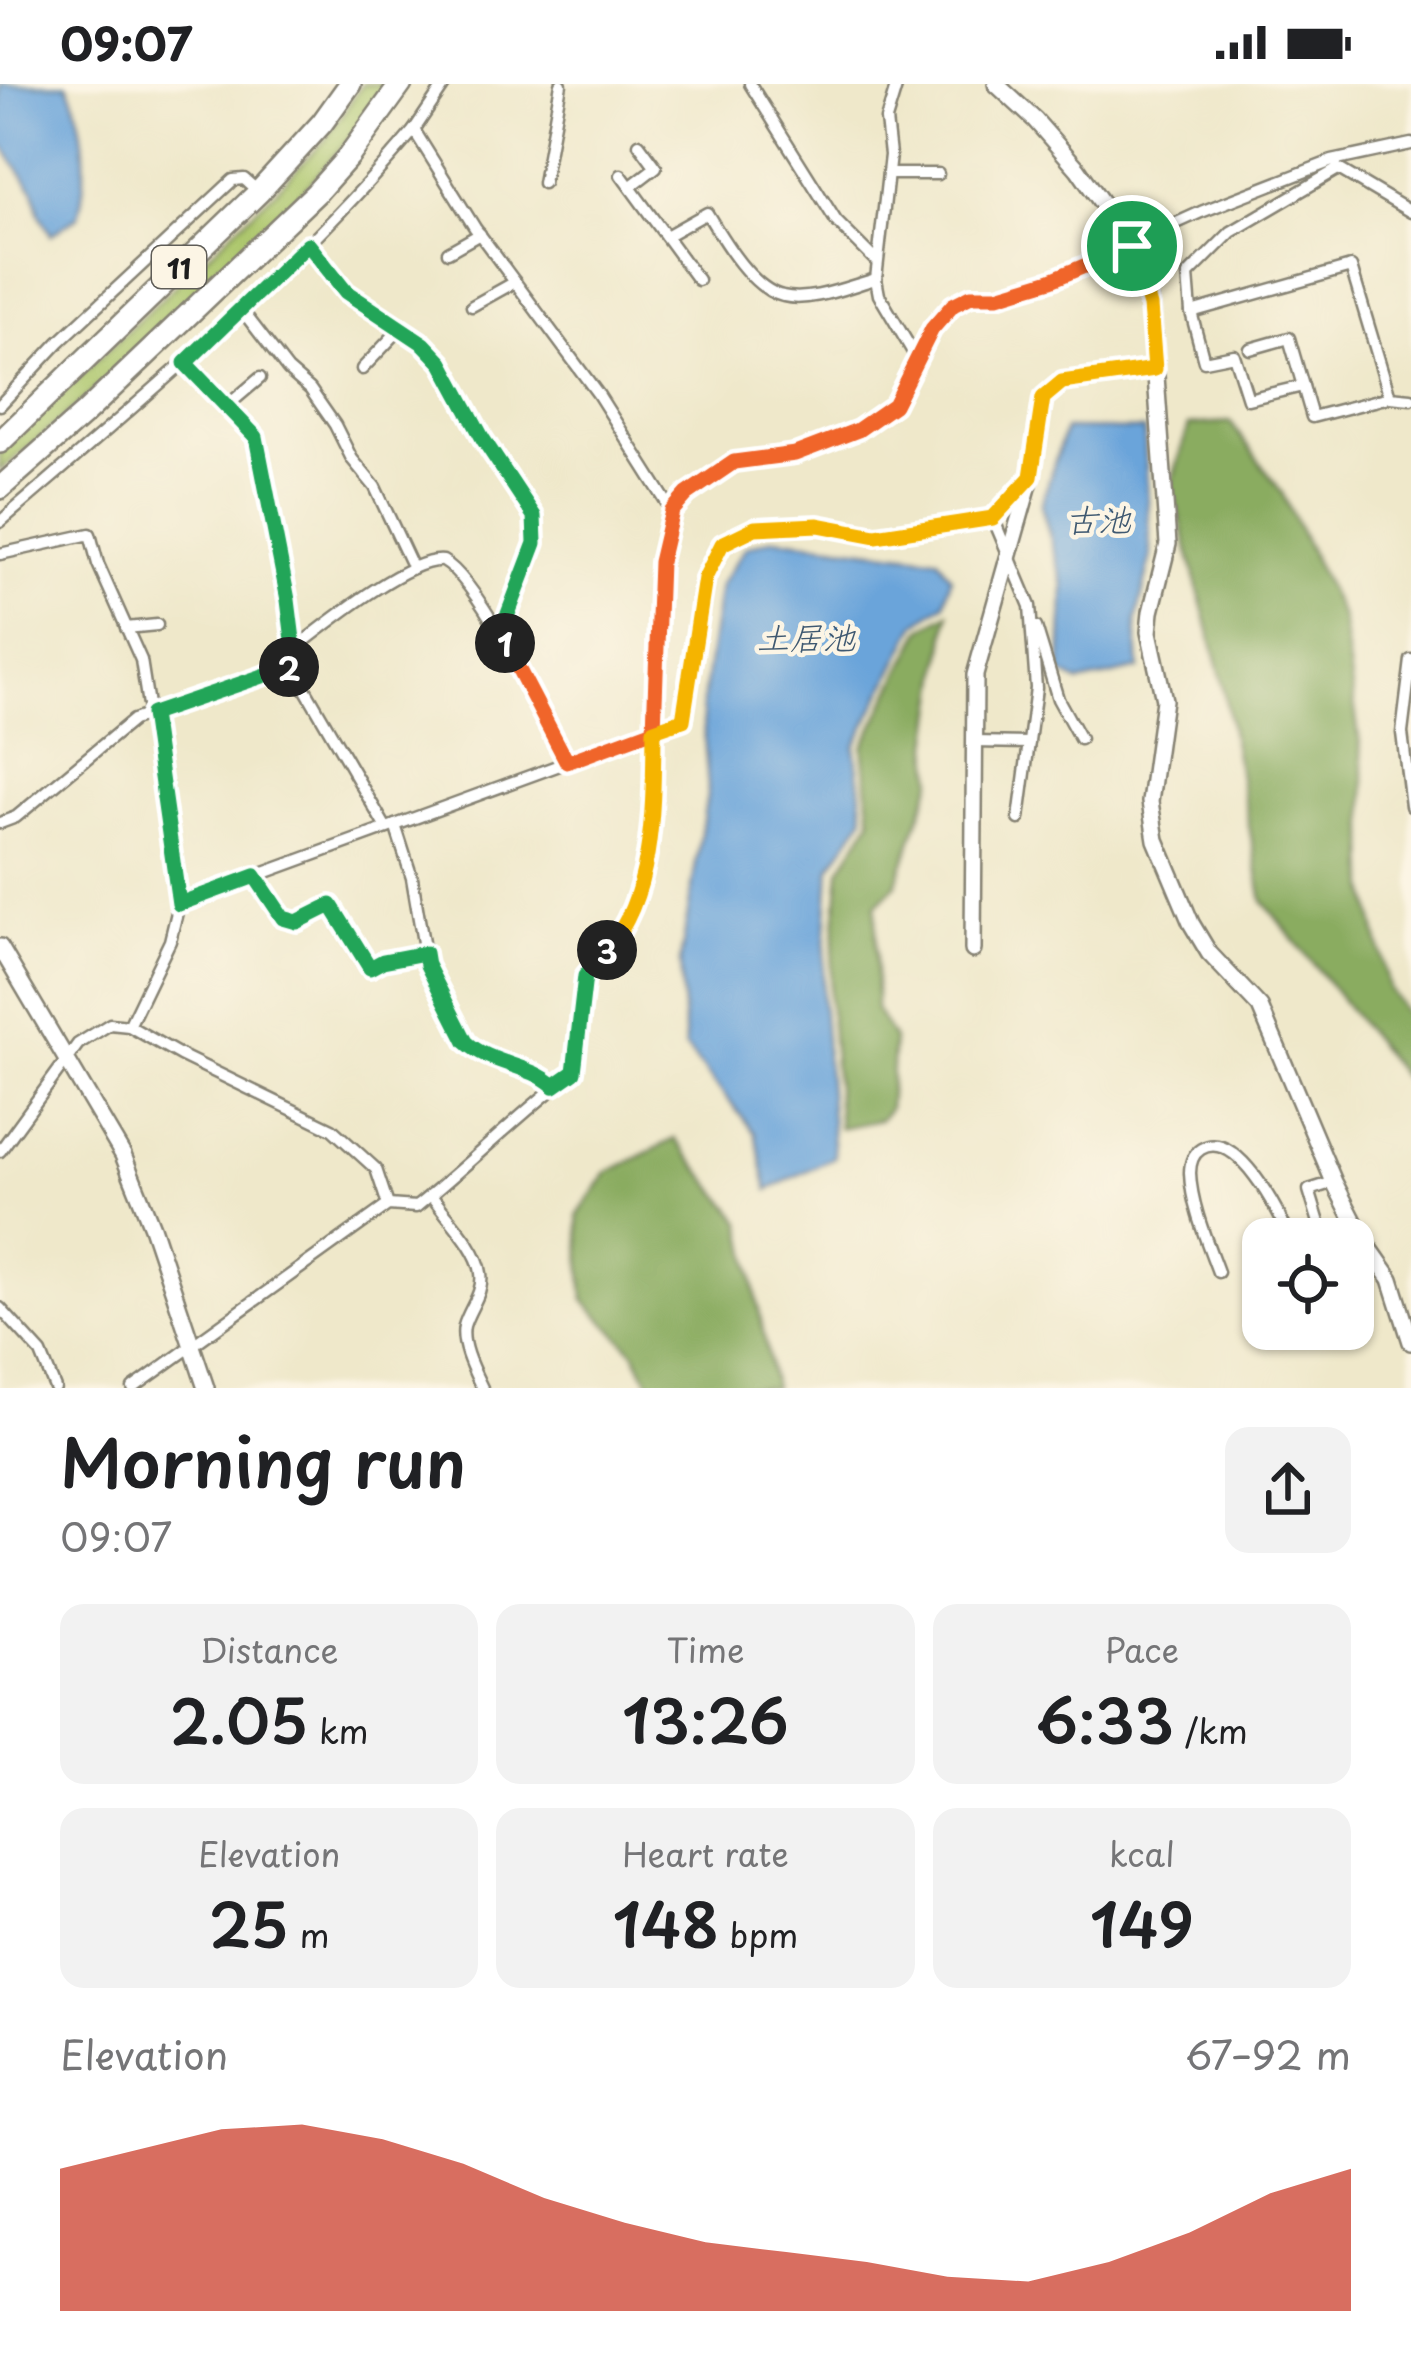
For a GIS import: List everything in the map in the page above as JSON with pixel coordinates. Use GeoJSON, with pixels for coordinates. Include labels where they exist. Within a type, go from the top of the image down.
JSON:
{"type":"FeatureCollection","features":[{"type":"Feature","properties":{"kind":"highway","name":"11"},"geometry":{"type":"LineString","coordinates":[[0,442],[259,192],[322,123],[350,84]]}},
{"type":"Feature","properties":{"kind":"highway","name":"11"},"geometry":{"type":"LineString","coordinates":[[0,488],[316,193],[350,156],[401,84]]}},
{"type":"Feature","properties":{"kind":"street"},"geometry":{"type":"LineString","coordinates":[[0,522],[185,363],[308,244],[414,130],[445,84]]}},
{"type":"Feature","properties":{"kind":"street"},"geometry":{"type":"LineString","coordinates":[[543,183],[561,84]]}},
{"type":"Feature","properties":{"kind":"street"},"geometry":{"type":"LineString","coordinates":[[749,84],[836,221],[876,261]]}},
{"type":"Feature","properties":{"kind":"street"},"geometry":{"type":"LineString","coordinates":[[897,84],[886,120],[888,174],[876,279],[879,295],[917,359]]}},
{"type":"Feature","properties":{"kind":"street"},"geometry":{"type":"LineString","coordinates":[[996,84],[1078,170],[1132,246],[1150,306],[1168,544],[1150,612],[1149,632],[1164,700],[1150,820],[1191,923],[1209,953],[1261,1007],[1334,1181],[1390,1279],[1411,1342]]}},
{"type":"Feature","properties":{"kind":"street"},"geometry":{"type":"LineString","coordinates":[[414,130],[479,234],[598,394],[672,511]]}},
{"type":"Feature","properties":{"kind":"street"},"geometry":{"type":"LineString","coordinates":[[630,188],[656,167],[639,144]]}},
{"type":"Feature","properties":{"kind":"street"},"geometry":{"type":"LineString","coordinates":[[134,1388],[388,1205],[416,1207],[574,1072],[585,976],[632,913],[651,827],[660,562],[672,511],[687,494],[734,462],[795,454],[858,430],[894,405],[932,329],[953,305],[971,296],[998,296],[1051,280],[1201,212],[1411,144]]}},
{"type":"Feature","properties":{"kind":"street"},"geometry":{"type":"LineString","coordinates":[[1335,165],[1411,212]]}},
{"type":"Feature","properties":{"kind":"street"},"geometry":{"type":"LineString","coordinates":[[1303,386],[1248,399],[1234,355],[1204,361],[1191,312],[1188,275],[1232,232],[1335,165]]}},
{"type":"Feature","properties":{"kind":"street"},"geometry":{"type":"LineString","coordinates":[[888,174],[938,174]]}},
{"type":"Feature","properties":{"kind":"street"},"geometry":{"type":"LineString","coordinates":[[621,175],[698,280]]}},
{"type":"Feature","properties":{"kind":"street"},"geometry":{"type":"LineString","coordinates":[[0,405],[59,342],[233,180],[244,179],[259,192]]}},
{"type":"Feature","properties":{"kind":"street"},"geometry":{"type":"LineString","coordinates":[[666,236],[707,213],[728,249],[761,284],[783,296],[821,294],[876,279]]}},
{"type":"Feature","properties":{"kind":"street"},"geometry":{"type":"LineString","coordinates":[[448,252],[479,234]]}},
{"type":"Feature","properties":{"kind":"street"},"geometry":{"type":"LineString","coordinates":[[308,244],[346,292],[424,344],[442,363],[483,439],[534,516],[535,543],[500,635]]}},
{"type":"Feature","properties":{"kind":"street"},"geometry":{"type":"LineString","coordinates":[[1191,312],[1351,267],[1390,397]]}},
{"type":"Feature","properties":{"kind":"street"},"geometry":{"type":"LineString","coordinates":[[472,306],[515,282]]}},
{"type":"Feature","properties":{"kind":"street"},"geometry":{"type":"LineString","coordinates":[[241,309],[335,425],[352,460],[375,487],[413,568]]}},
{"type":"Feature","properties":{"kind":"street"},"geometry":{"type":"LineString","coordinates":[[362,369],[401,328]]}},
{"type":"Feature","properties":{"kind":"street"},"geometry":{"type":"LineString","coordinates":[[1259,332],[1257,348],[1289,338],[1312,417],[1390,397],[1411,399]]}},
{"type":"Feature","properties":{"kind":"street"},"geometry":{"type":"LineString","coordinates":[[185,363],[256,437],[299,678],[390,827],[412,878],[427,965],[466,1042],[476,1051],[543,1076],[554,1086]]}},
{"type":"Feature","properties":{"kind":"street"},"geometry":{"type":"LineString","coordinates":[[973,950],[975,675],[1031,477],[1043,398],[1062,382],[1155,369]]}},
{"type":"Feature","properties":{"kind":"street"},"geometry":{"type":"LineString","coordinates":[[227,406],[260,378]]}},
{"type":"Feature","properties":{"kind":"street"},"geometry":{"type":"LineString","coordinates":[[179,904],[683,720],[705,578],[722,544],[736,535],[755,528],[818,525],[876,536],[993,518],[1031,477]]}},
{"type":"Feature","properties":{"kind":"street"},"geometry":{"type":"LineString","coordinates":[[993,518],[1030,606],[1058,699],[1080,739]]}},
{"type":"Feature","properties":{"kind":"street"},"geometry":{"type":"LineString","coordinates":[[0,554],[90,534],[98,564],[141,660],[179,904],[170,941],[129,1026]]}},
{"type":"Feature","properties":{"kind":"street"},"geometry":{"type":"LineString","coordinates":[[293,650],[345,610],[413,568],[431,560],[452,566],[500,635],[567,762]]}},
{"type":"Feature","properties":{"kind":"street"},"geometry":{"type":"LineString","coordinates":[[1018,819],[1036,688],[1030,606]]}},
{"type":"Feature","properties":{"kind":"street"},"geometry":{"type":"LineString","coordinates":[[126,628],[157,625]]}},
{"type":"Feature","properties":{"kind":"street"},"geometry":{"type":"LineString","coordinates":[[1411,660],[1402,733],[1411,806]]}},
{"type":"Feature","properties":{"kind":"street"},"geometry":{"type":"LineString","coordinates":[[0,823],[16,817],[133,720],[296,664]]}},
{"type":"Feature","properties":{"kind":"street"},"geometry":{"type":"LineString","coordinates":[[974,742],[1029,743]]}},
{"type":"Feature","properties":{"kind":"street"},"geometry":{"type":"LineString","coordinates":[[255,876],[283,918],[297,922],[331,905],[370,968],[425,953]]}},
{"type":"Feature","properties":{"kind":"street"},"geometry":{"type":"LineString","coordinates":[[0,947],[123,1155],[206,1388]]}},
{"type":"Feature","properties":{"kind":"street"},"geometry":{"type":"LineString","coordinates":[[0,1151],[67,1057],[89,1035],[110,1024],[129,1026],[332,1129],[376,1168],[388,1205]]}},
{"type":"Feature","properties":{"kind":"street"},"geometry":{"type":"LineString","coordinates":[[1218,1272],[1190,1173],[1193,1156],[1205,1146],[1222,1144],[1237,1153],[1277,1218]]}},
{"type":"Feature","properties":{"kind":"street"},"geometry":{"type":"LineString","coordinates":[[1318,1218],[1309,1190],[1334,1181]]}},
{"type":"Feature","properties":{"kind":"street"},"geometry":{"type":"LineString","coordinates":[[431,1195],[478,1261],[482,1277],[462,1330],[482,1388]]}},
{"type":"Feature","properties":{"kind":"street"},"geometry":{"type":"LineString","coordinates":[[0,1308],[41,1353],[55,1388]]}},
{"type":"Feature","properties":{"kind":"green space"},"geometry":{"type":"Polygon","coordinates":[[[362,84],[388,84],[321,171],[155,335],[0,471],[0,452],[275,191],[326,139],[362,84]]]}},
{"type":"Feature","properties":{"kind":"green space"},"geometry":{"type":"Polygon","coordinates":[[[1230,422],[1281,491],[1342,618],[1365,779],[1367,888],[1389,989],[1411,1023],[1411,1087],[1263,901],[1221,676],[1171,485],[1189,425],[1230,422]]]}},
{"type":"Feature","properties":{"kind":"green space"},"geometry":{"type":"Polygon","coordinates":[[[949,613],[930,745],[933,779],[896,885],[876,905],[876,1009],[894,1039],[889,1109],[880,1120],[839,1128],[829,997],[840,870],[871,820],[863,747],[922,629],[949,613]]]}},
{"type":"Feature","properties":{"kind":"green space"},"geometry":{"type":"Polygon","coordinates":[[[675,1139],[742,1222],[774,1388],[652,1388],[635,1353],[584,1300],[578,1215],[607,1173],[675,1139]]]}},
{"type":"Feature","properties":{"kind":"water"},"geometry":{"type":"Polygon","coordinates":[[[0,84],[67,84],[73,99],[84,149],[81,200],[78,216],[51,235],[34,191],[0,142],[0,84]]]}},
{"type":"Feature","properties":{"kind":"water","name":"古池"},"geometry":{"type":"Polygon","coordinates":[[[1065,429],[1144,430],[1151,557],[1136,622],[1139,669],[1079,683],[1061,673],[1064,586],[1041,505],[1065,429]]]}},
{"type":"Feature","properties":{"kind":"water","name":"土居池"},"geometry":{"type":"Polygon","coordinates":[[[774,538],[938,558],[951,577],[945,603],[917,623],[855,747],[864,817],[830,868],[822,999],[834,1157],[768,1190],[755,1133],[685,1047],[680,962],[708,789],[702,706],[720,585],[746,547],[774,538]]]}},
{"type":"Feature","properties":{"kind":"route"},"geometry":{"type":"LineString","coordinates":[[1132,246],[1051,280],[998,296],[971,296],[953,305],[932,329],[894,405],[858,430],[795,454],[734,462],[687,494],[672,511],[660,562],[654,730],[567,762],[500,635],[537,537],[534,516],[483,439],[442,363],[424,344],[346,292],[308,244],[185,363],[256,437],[296,664],[152,714],[179,904],[255,876],[283,918],[297,922],[331,905],[370,968],[425,953],[466,1042],[476,1051],[543,1076],[554,1086],[574,1072],[585,976],[632,913],[651,827],[654,730],[683,720],[705,578],[722,544],[755,528],[818,525],[876,536],[993,518],[1031,477],[1043,398],[1052,388],[1062,382],[1155,369],[1150,306],[1132,246]]}}]}
